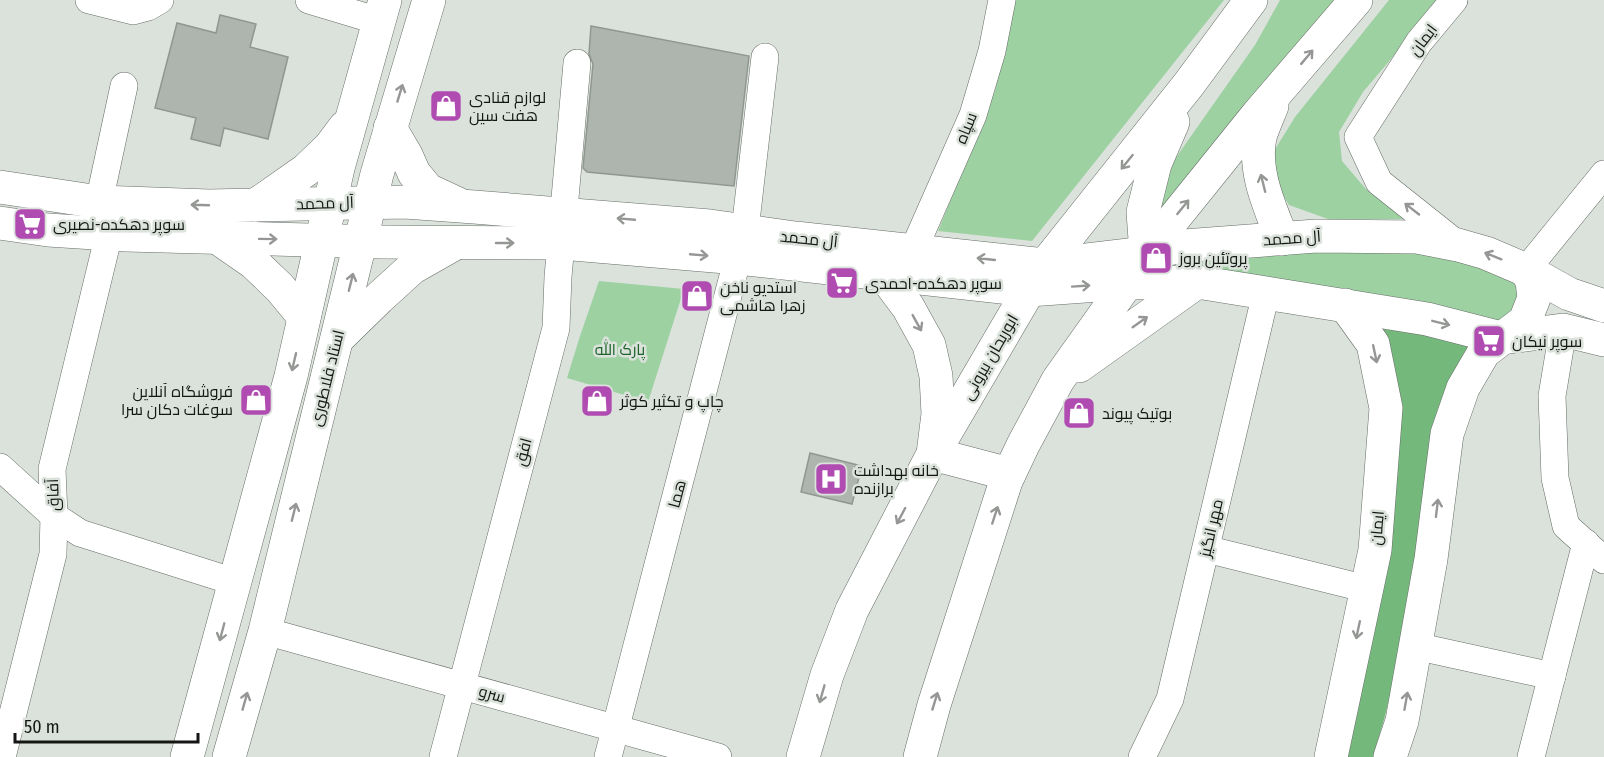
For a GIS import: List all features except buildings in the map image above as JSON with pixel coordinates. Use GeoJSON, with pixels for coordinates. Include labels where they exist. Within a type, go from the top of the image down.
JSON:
{"type":"FeatureCollection","features":[{"type":"Feature","properties":{"kind":"main road","name":"استاد فلاطوری"},"geometry":{"type":"LineString","coordinates":[[229,757],[265,631],[370,202],[429,0]]}},
{"type":"Feature","properties":{"kind":"main road","name":"ابوریحان بیرونی"},"geometry":{"type":"LineString","coordinates":[[803,757],[827,675],[852,610],[933,454],[1037,277],[1190,84],[1251,0]]}},
{"type":"Feature","properties":{"kind":"main road"},"geometry":{"type":"LineString","coordinates":[[920,757],[934,705],[1009,474],[1058,380],[1146,253],[1277,91],[1356,0]]}},
{"type":"Feature","properties":{"kind":"main road"},"geometry":{"type":"LineString","coordinates":[[188,757],[291,376],[338,168],[382,10]]}},
{"type":"Feature","properties":{"kind":"main road"},"geometry":{"type":"LineString","coordinates":[[1146,253],[1143,212],[1155,164],[1190,84]]}},
{"type":"Feature","properties":{"kind":"main road"},"geometry":{"type":"LineString","coordinates":[[1277,91],[1260,137],[1258,164],[1265,193],[1282,238]]}},
{"type":"Feature","properties":{"kind":"main road"},"geometry":{"type":"LineString","coordinates":[[256,205],[306,170],[330,147],[352,118]]}},
{"type":"Feature","properties":{"kind":"main road"},"geometry":{"type":"LineString","coordinates":[[390,128],[414,173],[428,190],[462,206]]}},
{"type":"Feature","properties":{"kind":"main road","name":"آل محمد"},"geometry":{"type":"LineString","coordinates":[[0,187],[99,202],[209,206],[405,202],[462,206],[549,214],[562,229]]}},
{"type":"Feature","properties":{"kind":"main road","name":"آل محمد"},"geometry":{"type":"LineString","coordinates":[[0,223],[48,230],[108,234],[361,241],[457,242],[562,229],[742,244],[884,274],[1037,277],[1127,283],[1197,282],[1426,319],[1501,338],[1563,330],[1604,340]]}},
{"type":"Feature","properties":{"kind":"main road","name":"آل محمد"},"geometry":{"type":"LineString","coordinates":[[742,244],[795,238],[913,251],[1037,277],[1184,246],[1316,236],[1417,237],[1486,253],[1526,270],[1569,294],[1604,306]]}},
{"type":"Feature","properties":{"kind":"main road"},"geometry":{"type":"LineString","coordinates":[[218,238],[254,263],[280,288],[304,317]]}},
{"type":"Feature","properties":{"kind":"main road"},"geometry":{"type":"LineString","coordinates":[[337,339],[412,268],[457,242]]}},
{"type":"Feature","properties":{"kind":"main road"},"geometry":{"type":"LineString","coordinates":[[1058,380],[1197,282],[1146,253]]}},
{"type":"Feature","properties":{"kind":"main road"},"geometry":{"type":"LineString","coordinates":[[1390,757],[1402,721],[1431,559],[1447,434],[1463,388],[1484,352],[1526,321],[1534,298],[1532,281],[1526,270]]}},
{"type":"Feature","properties":{"kind":"main road"},"geometry":{"type":"LineString","coordinates":[[884,274],[908,307],[929,345],[936,376],[938,414],[933,454],[1009,474]]}},
{"type":"Feature","properties":{"kind":"main road"},"geometry":{"type":"LineString","coordinates":[[1563,330],[1569,294]]}},
{"type":"Feature","properties":{"kind":"main road","name":"ایمان"},"geometry":{"type":"LineString","coordinates":[[1331,757],[1375,550],[1386,408],[1373,344],[1345,305]]}},
{"type":"Feature","properties":{"kind":"street"},"geometry":{"type":"LineString","coordinates":[[89,0],[133,11],[148,7],[160,0]]}},
{"type":"Feature","properties":{"kind":"street"},"geometry":{"type":"LineString","coordinates":[[309,0],[382,10]]}},
{"type":"Feature","properties":{"kind":"street","name":"سپاه"},"geometry":{"type":"LineString","coordinates":[[913,251],[973,115],[992,51],[1002,0]]}},
{"type":"Feature","properties":{"kind":"street","name":"ایمان"},"geometry":{"type":"LineString","coordinates":[[1454,0],[1419,42],[1358,136],[1379,182],[1458,245]]}},
{"type":"Feature","properties":{"kind":"street","name":"هما"},"geometry":{"type":"LineString","coordinates":[[608,757],[742,244],[765,57]]}},
{"type":"Feature","properties":{"kind":"street","name":"افق"},"geometry":{"type":"LineString","coordinates":[[443,757],[556,328],[562,229],[577,63]]}},
{"type":"Feature","properties":{"kind":"street"},"geometry":{"type":"LineString","coordinates":[[99,202],[124,86]]}},
{"type":"Feature","properties":{"kind":"street"},"geometry":{"type":"LineString","coordinates":[[1526,270],[1604,174]]}},
{"type":"Feature","properties":{"kind":"street","name":"آفاق"},"geometry":{"type":"LineString","coordinates":[[2,757],[53,554],[52,469],[108,234]]}},
{"type":"Feature","properties":{"kind":"street","name":"مهر انگیز"},"geometry":{"type":"LineString","coordinates":[[1142,757],[1170,699],[1266,293]]}},
{"type":"Feature","properties":{"kind":"street"},"geometry":{"type":"LineString","coordinates":[[1531,757],[1551,676],[1595,551],[1566,526],[1555,478],[1552,396],[1563,330]]}},
{"type":"Feature","properties":{"kind":"street"},"geometry":{"type":"LineString","coordinates":[[0,467],[54,516],[80,533],[235,582]]}},
{"type":"Feature","properties":{"kind":"street"},"geometry":{"type":"LineString","coordinates":[[1206,549],[1367,589]]}},
{"type":"Feature","properties":{"kind":"street","name":"سرو"},"geometry":{"type":"LineString","coordinates":[[265,631],[718,757]]}},
{"type":"Feature","properties":{"kind":"street"},"geometry":{"type":"LineString","coordinates":[[1415,646],[1551,676]]}},
{"type":"Feature","properties":{"kind":"green space"},"geometry":{"type":"Polygon","coordinates":[[[1014,0],[1224,0],[1032,241],[938,231],[995,91],[1014,0]]]}},
{"type":"Feature","properties":{"kind":"green space"},"geometry":{"type":"Polygon","coordinates":[[[1280,0],[1337,0],[1156,226],[1170,166],[1255,45],[1280,0]]]}},
{"type":"Feature","properties":{"kind":"green space"},"geometry":{"type":"Polygon","coordinates":[[[1389,0],[1441,0],[1363,92],[1339,132],[1342,161],[1365,188],[1405,219],[1328,219],[1289,205],[1274,180],[1274,151],[1295,117],[1389,0]]]}},
{"type":"Feature","properties":{"kind":"green space"},"geometry":{"type":"Polygon","coordinates":[[[1361,246],[1432,246],[1518,275],[1521,296],[1512,319],[1495,327],[1204,274],[1185,263],[1361,246]]]}},
{"type":"Feature","properties":{"kind":"green space","name":"پارک الله"},"geometry":{"type":"Polygon","coordinates":[[[599,281],[684,289],[648,402],[567,378],[599,281]]]}},
{"type":"Feature","properties":{"kind":"green space"},"geometry":{"type":"Polygon","coordinates":[[[1374,327],[1473,342],[1385,716],[1373,757],[1338,757],[1377,579],[1374,327]]]}},
{"type":"Feature","properties":{"kind":"place","name":"لوازم قنادی هفت سین"},"geometry":{"type":"Point","coordinates":[446,106]}},
{"type":"Feature","properties":{"kind":"place","name":"سوپر دهکده-نصیری"},"geometry":{"type":"Point","coordinates":[30,224]}},
{"type":"Feature","properties":{"kind":"place","name":"پروتئین بروز"},"geometry":{"type":"Point","coordinates":[1156,258]}},
{"type":"Feature","properties":{"kind":"place","name":"سوپر دهکده-احمدی"},"geometry":{"type":"Point","coordinates":[842,283]}},
{"type":"Feature","properties":{"kind":"place","name":"استدیو ناخن زهرا هاشمی"},"geometry":{"type":"Point","coordinates":[697,296]}},
{"type":"Feature","properties":{"kind":"place","name":"سوپر نیکان"},"geometry":{"type":"Point","coordinates":[1489,341]}},
{"type":"Feature","properties":{"kind":"place","name":"فروشگاه آنلاین سوغات دکان سرا"},"geometry":{"type":"Point","coordinates":[256,400]}},
{"type":"Feature","properties":{"kind":"place","name":"چاپ و تکثیر کوثر"},"geometry":{"type":"Point","coordinates":[597,401]}},
{"type":"Feature","properties":{"kind":"place","name":"بوتیک پیوند"},"geometry":{"type":"Point","coordinates":[1079,413]}},
{"type":"Feature","properties":{"kind":"place","name":"خانه بهداشت برازنده"},"geometry":{"type":"Point","coordinates":[831,479]}}]}
